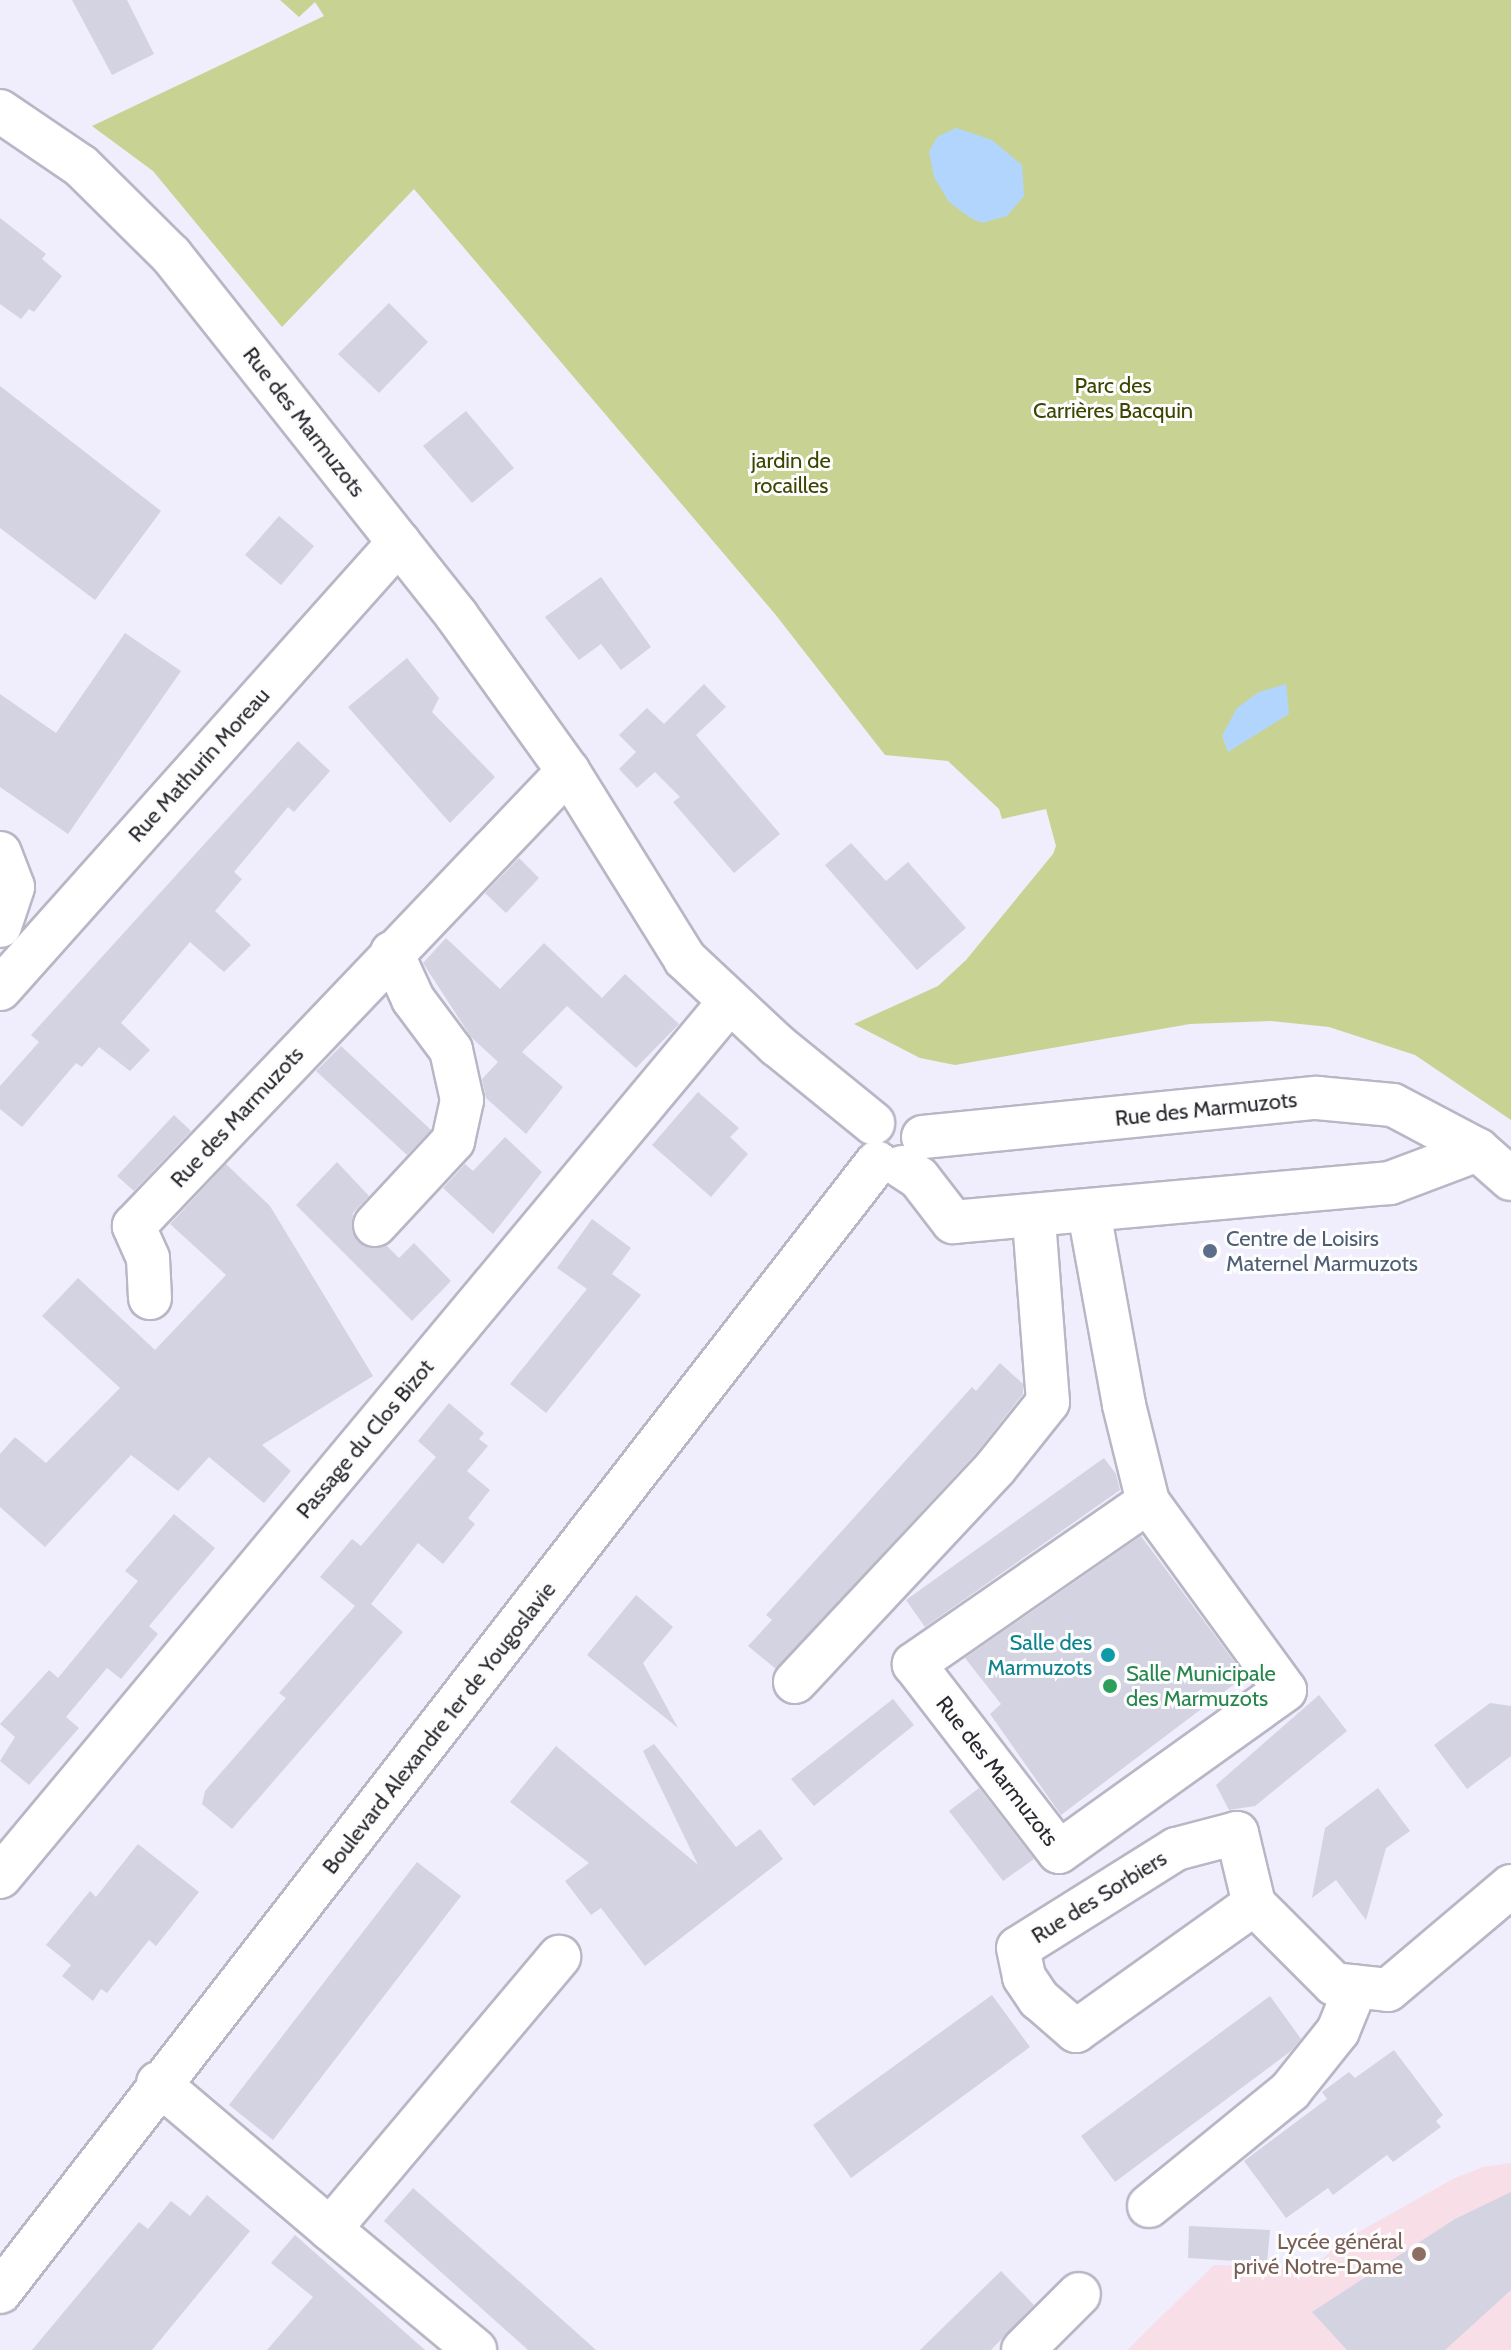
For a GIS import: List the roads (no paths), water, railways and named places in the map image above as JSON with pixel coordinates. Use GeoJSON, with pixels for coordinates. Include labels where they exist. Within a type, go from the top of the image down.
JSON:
{"type":"FeatureCollection","features":[{"type":"Feature","properties":{"kind":"street","name":"Rue des Marmuzots"},"geometry":{"type":"LineString","coordinates":[[0,111],[81,166],[171,255],[399,542],[568,771],[685,959],[894,1147],[953,1222],[1034,1218],[1390,1183],[1478,1150]]}},
{"type":"Feature","properties":{"kind":"street","name":"Rue Mathurin Moreau"},"geometry":{"type":"LineString","coordinates":[[0,989],[11,936],[399,542]]}},
{"type":"Feature","properties":{"kind":"street","name":"Rue des Marmuzots"},"geometry":{"type":"LineString","coordinates":[[150,1298],[148,1258],[134,1226],[568,771]]}},
{"type":"Feature","properties":{"kind":"street"},"geometry":{"type":"LineString","coordinates":[[0,853],[13,887],[11,936]]}},
{"type":"Feature","properties":{"kind":"street"},"geometry":{"type":"LineString","coordinates":[[375,1225],[453,1141],[462,1100],[451,1050],[413,999],[392,953]]}},
{"type":"Feature","properties":{"kind":"street","name":"Passage du Clos Bizot"},"geometry":{"type":"LineString","coordinates":[[0,1877],[730,1001]]}},
{"type":"Feature","properties":{"kind":"street","name":"Rue des Marmuzots"},"geometry":{"type":"LineString","coordinates":[[894,1147],[1317,1098],[1393,1105],[1478,1150],[1511,1179]]}},
{"type":"Feature","properties":{"kind":"street","name":"Boulevard Alexandre 1er de Yougoslavie"},"geometry":{"type":"LineString","coordinates":[[0,2292],[158,2083],[894,1147]]}},
{"type":"Feature","properties":{"kind":"street","name":"Rue des Marmuzots"},"geometry":{"type":"LineString","coordinates":[[1089,1212],[1124,1405],[1148,1502],[1285,1690],[1059,1852],[914,1664],[1148,1502]]}},
{"type":"Feature","properties":{"kind":"street"},"geometry":{"type":"LineString","coordinates":[[795,1682],[996,1467],[1048,1402],[1034,1218]]}},
{"type":"Feature","properties":{"kind":"street","name":"Rue des Sorbiers"},"geometry":{"type":"LineString","coordinates":[[1237,1833],[1254,1904],[1076,2031],[1039,1999],[1024,1977],[1018,1948],[1176,1849],[1237,1833]]}},
{"type":"Feature","properties":{"kind":"street"},"geometry":{"type":"LineString","coordinates":[[1254,1904],[1334,1984],[1388,1990],[1511,1886]]}},
{"type":"Feature","properties":{"kind":"street"},"geometry":{"type":"LineString","coordinates":[[330,2229],[559,1957]]}},
{"type":"Feature","properties":{"kind":"street"},"geometry":{"type":"LineString","coordinates":[[1149,2206],[1290,2091],[1338,2031],[1356,1987]]}},
{"type":"Feature","properties":{"kind":"street"},"geometry":{"type":"LineString","coordinates":[[158,2083],[475,2350]]}},
{"type":"Feature","properties":{"kind":"street"},"geometry":{"type":"LineString","coordinates":[[1023,2350],[1079,2294]]}},
{"type":"Feature","properties":{"kind":"water"},"geometry":{"type":"Polygon","coordinates":[[[956,128],[992,140],[1022,165],[1024,196],[1007,216],[982,223],[969,217],[949,202],[934,177],[929,152],[937,137],[956,128]]]}},
{"type":"Feature","properties":{"kind":"water"},"geometry":{"type":"Polygon","coordinates":[[[1286,684],[1289,714],[1228,752],[1222,736],[1237,708],[1259,692],[1286,684]]]}},
{"type":"Feature","properties":{"kind":"place","name":"Centre de Loisirs Maternel Marmuzots"},"geometry":{"type":"Point","coordinates":[1210,1251]}},
{"type":"Feature","properties":{"kind":"place","name":"Salle des Marmuzots"},"geometry":{"type":"Point","coordinates":[1108,1655]}},
{"type":"Feature","properties":{"kind":"place","name":"Salle Municipale des Marmuzots"},"geometry":{"type":"Point","coordinates":[1110,1686]}},
{"type":"Feature","properties":{"kind":"place","name":"Lycée général privé Notre-Dame"},"geometry":{"type":"Point","coordinates":[1419,2254]}},
{"type":"Feature","properties":{"kind":"park label","name":"Parc des Carrières Bacquin"},"geometry":{"type":"Point","coordinates":[1113,398]}},
{"type":"Feature","properties":{"kind":"park label","name":"jardin de rocailles"},"geometry":{"type":"Point","coordinates":[791,472]}}]}
